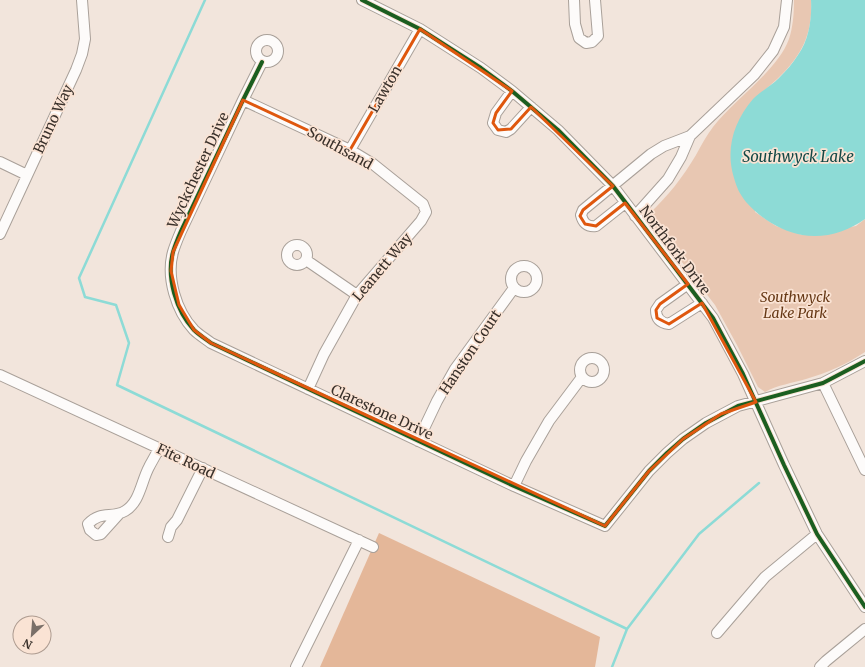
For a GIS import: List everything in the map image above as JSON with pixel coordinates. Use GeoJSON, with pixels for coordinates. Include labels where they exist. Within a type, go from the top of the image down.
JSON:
{"type":"FeatureCollection","features":[{"type":"Feature","properties":{"kind":"street","name":"Bruno Way"},"geometry":{"type":"LineString","coordinates":[[0,234],[82,54],[85,39],[82,0]]}},
{"type":"Feature","properties":{"kind":"street","name":"Northfork Drive"},"geometry":{"type":"LineString","coordinates":[[362,0],[420,29],[481,68],[531,107],[574,146],[613,186],[713,318],[756,402],[817,534],[865,607]]}},
{"type":"Feature","properties":{"kind":"street"},"geometry":{"type":"LineString","coordinates":[[574,0],[575,24],[579,38],[586,43],[592,42],[598,36],[595,0]]}},
{"type":"Feature","properties":{"kind":"street"},"geometry":{"type":"LineString","coordinates":[[635,216],[668,178],[681,156],[690,136],[754,75],[773,51],[784,27],[787,0]]}},
{"type":"Feature","properties":{"kind":"street","name":"Lawton"},"geometry":{"type":"LineString","coordinates":[[350,150],[420,29]]}},
{"type":"Feature","properties":{"kind":"street","name":"Wyckchester Drive"},"geometry":{"type":"LineString","coordinates":[[174,291],[171,271],[173,252],[181,231],[262,62]]}},
{"type":"Feature","properties":{"kind":"street"},"geometry":{"type":"LineString","coordinates":[[512,91],[494,118],[493,123],[498,130],[506,132],[511,130],[531,107]]}},
{"type":"Feature","properties":{"kind":"street","name":"Southsand"},"geometry":{"type":"LineString","coordinates":[[243,100],[350,150],[373,164],[423,204],[426,212]]}},
{"type":"Feature","properties":{"kind":"street"},"geometry":{"type":"LineString","coordinates":[[625,203],[596,226],[585,224],[581,214],[583,210],[651,154],[664,146],[690,136]]}},
{"type":"Feature","properties":{"kind":"street"},"geometry":{"type":"LineString","coordinates":[[0,162],[27,175]]}},
{"type":"Feature","properties":{"kind":"street","name":"Leanett Way"},"geometry":{"type":"LineString","coordinates":[[308,389],[324,354],[356,295],[421,221],[426,212]]}},
{"type":"Feature","properties":{"kind":"street"},"geometry":{"type":"LineString","coordinates":[[306,260],[356,295]]}},
{"type":"Feature","properties":{"kind":"street"},"geometry":{"type":"LineString","coordinates":[[688,284],[660,304],[656,310],[657,318],[661,322],[669,324],[702,304]]}},
{"type":"Feature","properties":{"kind":"street","name":"Hanston Court"},"geometry":{"type":"LineString","coordinates":[[418,441],[437,401],[455,369],[514,288]]}},
{"type":"Feature","properties":{"kind":"street","name":"Clarestone Drive"},"geometry":{"type":"LineString","coordinates":[[174,291],[184,316],[194,330],[211,343],[514,486],[605,526],[649,471],[683,438],[721,414],[738,406],[756,402]]}},
{"type":"Feature","properties":{"kind":"street"},"geometry":{"type":"LineString","coordinates":[[756,402],[823,383],[865,361]]}},
{"type":"Feature","properties":{"kind":"street","name":"Fite Road"},"geometry":{"type":"LineString","coordinates":[[0,375],[373,547]]}},
{"type":"Feature","properties":{"kind":"street"},"geometry":{"type":"LineString","coordinates":[[514,486],[526,461],[549,421],[582,378]]}},
{"type":"Feature","properties":{"kind":"street"},"geometry":{"type":"LineString","coordinates":[[823,383],[865,470]]}},
{"type":"Feature","properties":{"kind":"street"},"geometry":{"type":"LineString","coordinates":[[119,514],[127,510],[137,499],[148,468],[160,448]]}},
{"type":"Feature","properties":{"kind":"street"},"geometry":{"type":"LineString","coordinates":[[168,537],[171,527],[179,515],[203,468]]}},
{"type":"Feature","properties":{"kind":"street"},"geometry":{"type":"LineString","coordinates":[[717,633],[765,577],[817,534]]}},
{"type":"Feature","properties":{"kind":"street"},"geometry":{"type":"LineString","coordinates":[[296,667],[359,540]]}},
{"type":"Feature","properties":{"kind":"street"},"geometry":{"type":"LineString","coordinates":[[820,667],[865,629]]}},
{"type":"Feature","properties":{"kind":"highlighted area"},"geometry":{"type":"Polygon","coordinates":[[[420,29],[512,91],[496,113],[493,123],[498,130],[511,129],[531,107],[613,186],[583,210],[580,216],[585,224],[596,226],[625,203],[688,284],[660,304],[656,310],[657,318],[669,324],[702,303],[756,402],[721,414],[683,439],[649,471],[605,526],[211,343],[194,330],[179,305],[171,271],[173,252],[243,100],[350,150],[420,29]]]}},
{"type":"Feature","properties":{"kind":"green space","name":"Southwyck Lake Park"},"geometry":{"type":"Polygon","coordinates":[[[794,0],[811,0],[811,17],[808,32],[803,45],[788,68],[754,99],[755,212],[776,226],[802,235],[856,226],[865,219],[865,352],[822,374],[780,386],[765,392],[758,387],[715,305],[648,218],[650,213],[680,179],[713,127],[766,73],[783,51],[789,39],[791,30],[794,0]]]}},
{"type":"Feature","properties":{"kind":"shaded area"},"geometry":{"type":"Polygon","coordinates":[[[379,533],[600,637],[595,667],[320,667],[379,533]]]}},
{"type":"Feature","properties":{"kind":"water","name":"Southwyck Lake"},"geometry":{"type":"Polygon","coordinates":[[[811,0],[865,0],[865,219],[843,231],[819,236],[802,235],[786,230],[771,223],[752,208],[737,188],[731,167],[730,157],[736,126],[746,108],[756,96],[773,84],[782,75],[792,64],[802,49],[809,29],[811,0]]]}},
{"type":"Feature","properties":{"kind":"waterway"},"geometry":{"type":"LineString","coordinates":[[205,0],[79,278],[85,297],[116,305],[129,343],[117,385],[627,629]]}},
{"type":"Feature","properties":{"kind":"waterway"},"geometry":{"type":"LineString","coordinates":[[612,667],[627,629],[699,534],[759,483]]}},
{"type":"Feature","properties":{"kind":"cycle path"},"geometry":{"type":"LineString","coordinates":[[362,0],[420,29],[481,68],[512,91],[558,130],[613,186],[713,318],[743,374],[817,534],[865,607]]}},
{"type":"Feature","properties":{"kind":"cycle path"},"geometry":{"type":"LineString","coordinates":[[262,62],[181,231],[171,262],[174,293],[182,313],[194,330],[211,343],[514,486],[605,526],[649,471],[683,439],[706,423],[738,406],[823,383],[865,361]]}}]}
